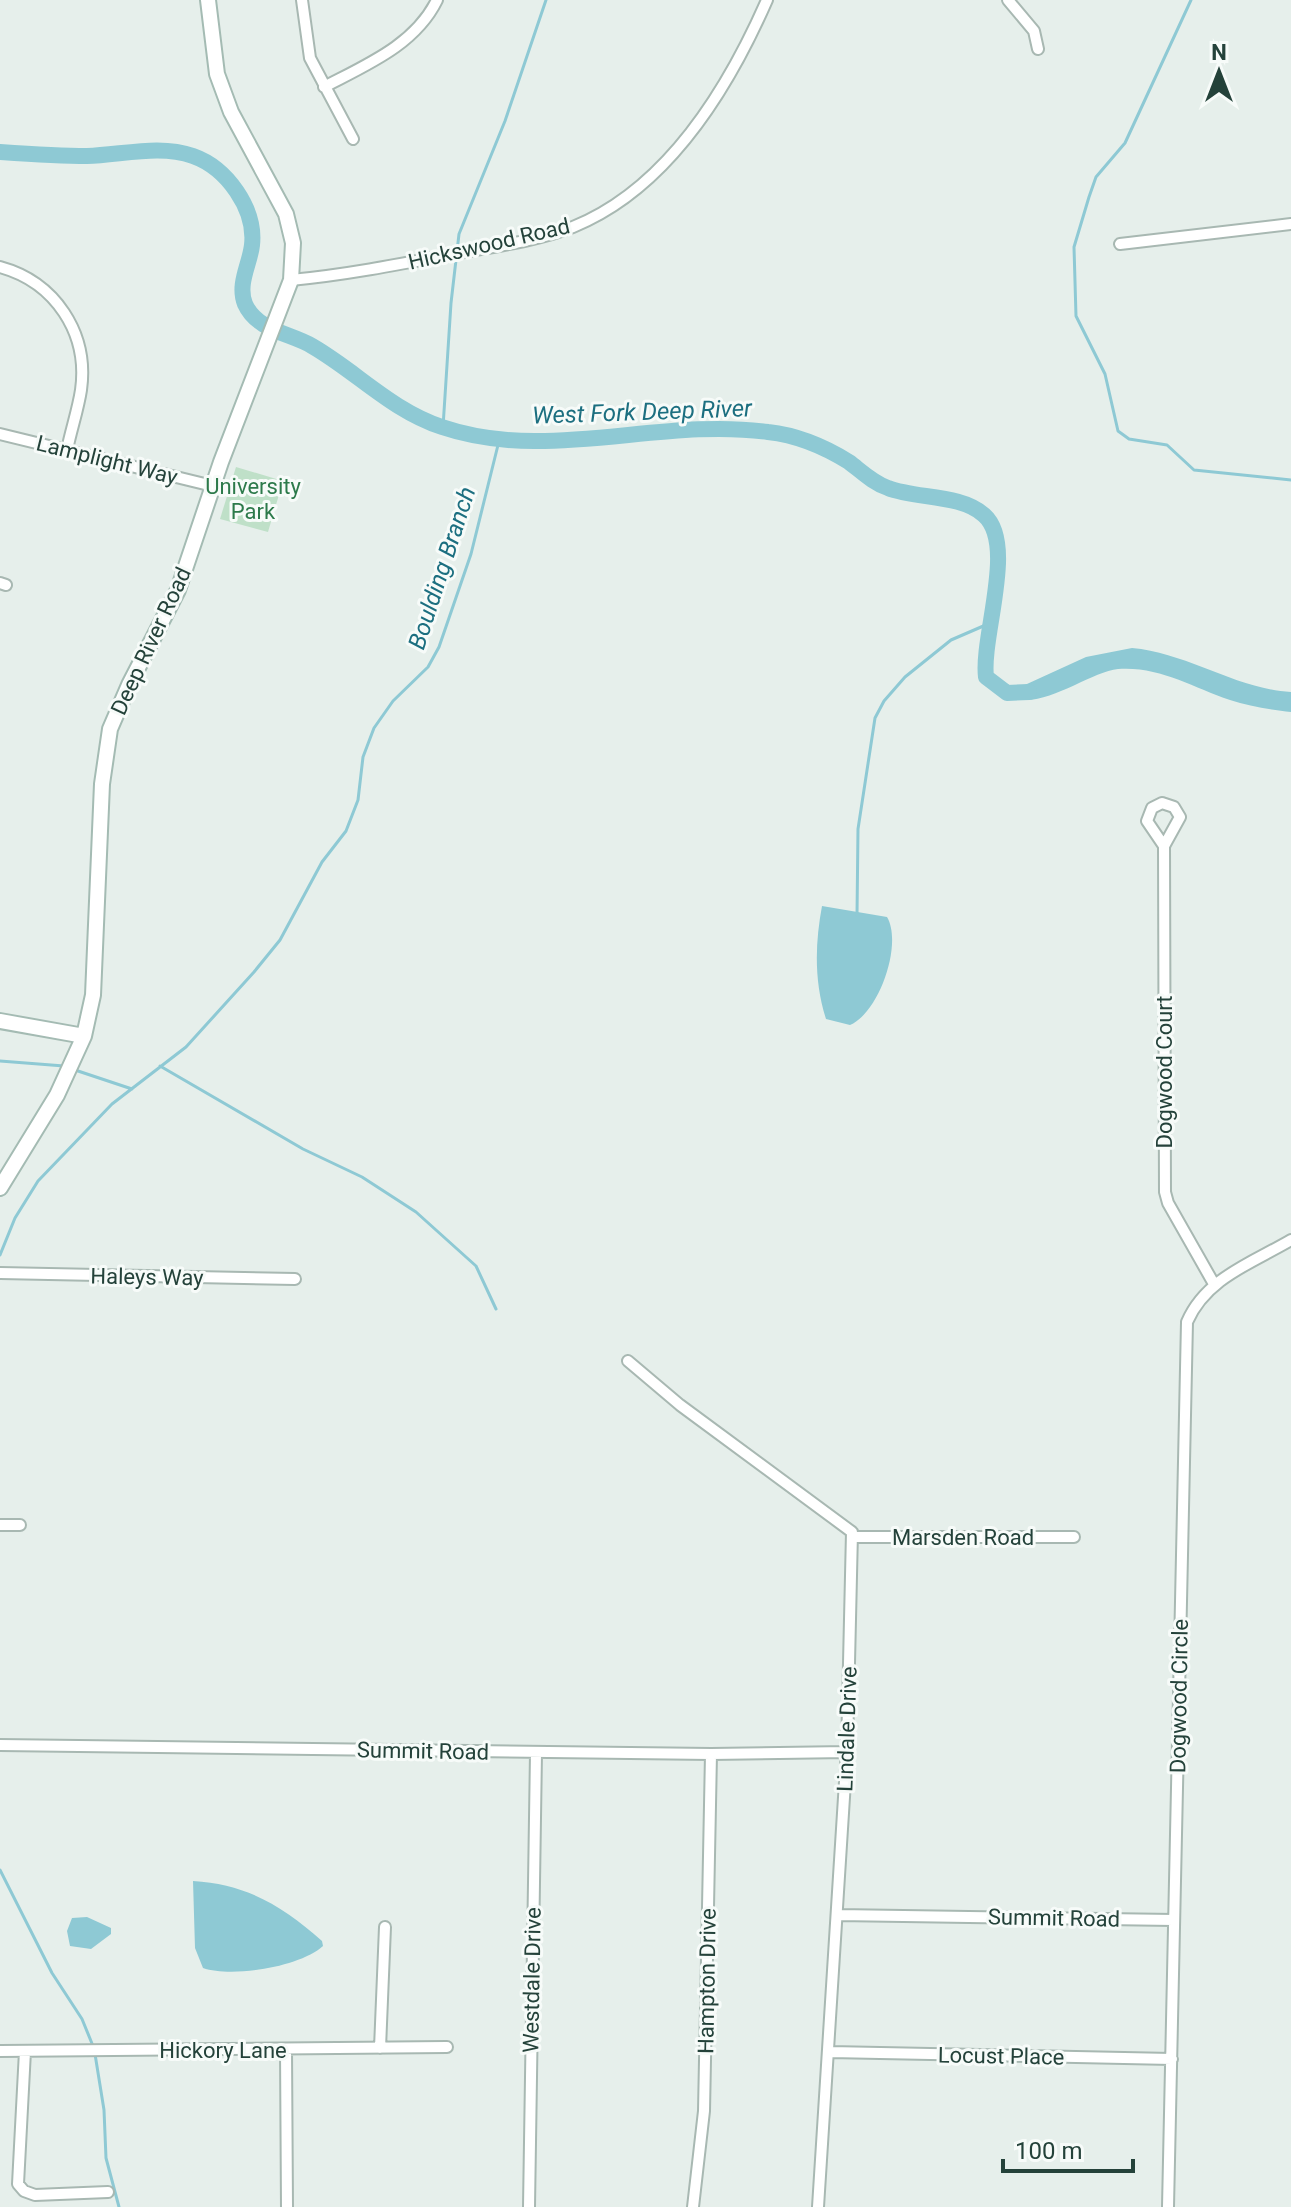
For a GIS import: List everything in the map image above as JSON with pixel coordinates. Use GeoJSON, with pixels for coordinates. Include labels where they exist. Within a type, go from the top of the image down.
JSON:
{"type":"FeatureCollection","features":[{"type":"Feature","properties":{"kind":"street","name":"Deep River Road"},"geometry":{"type":"LineString","coordinates":[[0,1188],[71,1068],[84,1036],[93,995],[102,784],[110,729],[178,590],[213,486],[291,280],[293,243],[286,214],[231,112],[217,74],[208,0]]}},
{"type":"Feature","properties":{"kind":"street"},"geometry":{"type":"LineString","coordinates":[[302,0],[310,58],[353,139]]}},
{"type":"Feature","properties":{"kind":"street"},"geometry":{"type":"LineString","coordinates":[[324,87],[405,40],[425,20],[437,0]]}},
{"type":"Feature","properties":{"kind":"street","name":"Hickswood Road"},"geometry":{"type":"LineString","coordinates":[[291,280],[340,275],[552,234],[617,204],[663,163],[697,122],[735,64],[767,0]]}},
{"type":"Feature","properties":{"kind":"street"},"geometry":{"type":"LineString","coordinates":[[1008,0],[1034,31],[1038,49]]}},
{"type":"Feature","properties":{"kind":"street"},"geometry":{"type":"LineString","coordinates":[[1120,244],[1291,224]]}},
{"type":"Feature","properties":{"kind":"street"},"geometry":{"type":"LineString","coordinates":[[0,267],[29,280],[52,296],[77,337],[81,390],[67,450]]}},
{"type":"Feature","properties":{"kind":"street","name":"Lamplight Way"},"geometry":{"type":"LineString","coordinates":[[0,434],[213,486]]}},
{"type":"Feature","properties":{"kind":"street","name":"Dogwood Court"},"geometry":{"type":"LineString","coordinates":[[1164,846],[1165,1192],[1168,1203],[1214,1284]]}},
{"type":"Feature","properties":{"kind":"street"},"geometry":{"type":"LineString","coordinates":[[0,1021],[84,1036]]}},
{"type":"Feature","properties":{"kind":"street","name":"Dogwood Circle"},"geometry":{"type":"LineString","coordinates":[[1168,2207],[1187,1322],[1195,1304],[1214,1284],[1291,1240]]}},
{"type":"Feature","properties":{"kind":"street","name":"Haleys Way"},"geometry":{"type":"LineString","coordinates":[[0,1273],[295,1279]]}},
{"type":"Feature","properties":{"kind":"street"},"geometry":{"type":"LineString","coordinates":[[628,1361],[680,1405],[852,1532],[852,1537]]}},
{"type":"Feature","properties":{"kind":"street"},"geometry":{"type":"LineString","coordinates":[[0,1525],[20,1525]]}},
{"type":"Feature","properties":{"kind":"street","name":"Marsden Road"},"geometry":{"type":"LineString","coordinates":[[852,1537],[1074,1537]]}},
{"type":"Feature","properties":{"kind":"street","name":"Lindale Drive"},"geometry":{"type":"LineString","coordinates":[[818,2207],[847,1752],[852,1537]]}},
{"type":"Feature","properties":{"kind":"street","name":"Summit Road"},"geometry":{"type":"LineString","coordinates":[[0,1745],[536,1753],[847,1752]]}},
{"type":"Feature","properties":{"kind":"street","name":"Westdale Drive"},"geometry":{"type":"LineString","coordinates":[[529,2207],[536,1753]]}},
{"type":"Feature","properties":{"kind":"street","name":"Hampton Drive"},"geometry":{"type":"LineString","coordinates":[[693,2207],[704,2111],[711,1754]]}},
{"type":"Feature","properties":{"kind":"street","name":"Summit Road"},"geometry":{"type":"LineString","coordinates":[[838,1915],[1174,1920]]}},
{"type":"Feature","properties":{"kind":"street"},"geometry":{"type":"LineString","coordinates":[[380,2048],[385,1927]]}},
{"type":"Feature","properties":{"kind":"street","name":"Hickory Lane"},"geometry":{"type":"LineString","coordinates":[[0,2051],[447,2047]]}},
{"type":"Feature","properties":{"kind":"street"},"geometry":{"type":"LineString","coordinates":[[286,2050],[287,2207]]}},
{"type":"Feature","properties":{"kind":"street"},"geometry":{"type":"LineString","coordinates":[[25,2051],[18,2184],[24,2191],[35,2195],[108,2192]]}},
{"type":"Feature","properties":{"kind":"street","name":"Locust Place"},"geometry":{"type":"LineString","coordinates":[[830,2052],[1172,2059]]}},
{"type":"Feature","properties":{"kind":"green space","name":"University Park"},"geometry":{"type":"Polygon","coordinates":[[[236,467],[283,481],[268,532],[220,519],[236,467]]]}},
{"type":"Feature","properties":{"kind":"water"},"geometry":{"type":"Polygon","coordinates":[[[1132,648],[1173,657],[1251,685],[1291,692],[1291,712],[1237,702],[1161,674],[1133,669],[1106,672],[1046,697],[1031,700],[1018,699],[1007,693],[1086,657],[1132,648]]]}},
{"type":"Feature","properties":{"kind":"water"},"geometry":{"type":"Polygon","coordinates":[[[822,906],[887,917],[891,929],[890,960],[879,993],[861,1018],[850,1025],[826,1019],[822,1005],[817,962],[822,906]]]}},
{"type":"Feature","properties":{"kind":"water"},"geometry":{"type":"Polygon","coordinates":[[[193,1881],[230,1887],[263,1899],[293,1917],[322,1941],[323,1946],[299,1960],[265,1969],[231,1972],[203,1968],[195,1948],[193,1881]]]}},
{"type":"Feature","properties":{"kind":"water"},"geometry":{"type":"Polygon","coordinates":[[[87,1917],[111,1928],[111,1934],[91,1949],[70,1946],[67,1931],[72,1918],[87,1917]]]}},
{"type":"Feature","properties":{"kind":"waterway"},"geometry":{"type":"LineString","coordinates":[[443,427],[459,234],[505,121],[546,0]]}},
{"type":"Feature","properties":{"kind":"waterway"},"geometry":{"type":"LineString","coordinates":[[1191,0],[1125,143],[1096,177],[1074,247],[1076,316],[1105,374],[1118,431],[1129,439],[1167,445],[1194,470],[1291,480]]}},
{"type":"Feature","properties":{"kind":"waterway","name":"West Fork Deep River"},"geometry":{"type":"LineString","coordinates":[[0,152],[87,156],[167,151],[193,156],[205,162],[228,180],[249,218],[252,245],[242,289],[250,313],[266,326],[328,356],[406,411],[442,427],[482,437],[522,441],[686,430],[727,429],[779,434],[830,451],[888,488],[951,500],[974,508],[984,515],[993,529],[998,547],[986,677],[1007,693],[1029,692]]}},
{"type":"Feature","properties":{"kind":"waterway","name":"Boulding Branch"},"geometry":{"type":"LineString","coordinates":[[0,1255],[15,1218],[38,1181],[112,1104],[186,1047],[280,940],[322,862],[346,831],[358,800],[363,757],[374,728],[393,701],[428,667],[439,647],[471,554],[499,441]]}},
{"type":"Feature","properties":{"kind":"waterway"},"geometry":{"type":"LineString","coordinates":[[857,915],[858,829],[875,718],[884,701],[905,677],[951,640],[988,624]]}},
{"type":"Feature","properties":{"kind":"waterway","name":"Boulding Branch"},"geometry":{"type":"LineString","coordinates":[[0,1061],[64,1066]]}},
{"type":"Feature","properties":{"kind":"waterway"},"geometry":{"type":"LineString","coordinates":[[160,1066],[303,1149],[362,1177],[416,1212],[476,1266],[496,1309]]}},
{"type":"Feature","properties":{"kind":"waterway","name":"Boulding Branch"},"geometry":{"type":"LineString","coordinates":[[75,1070],[132,1089]]}},
{"type":"Feature","properties":{"kind":"waterway"},"geometry":{"type":"LineString","coordinates":[[0,1870],[52,1973],[82,2019],[93,2046]]}},
{"type":"Feature","properties":{"kind":"waterway"},"geometry":{"type":"LineString","coordinates":[[95,2054],[104,2110],[106,2158],[119,2207]]}}]}
